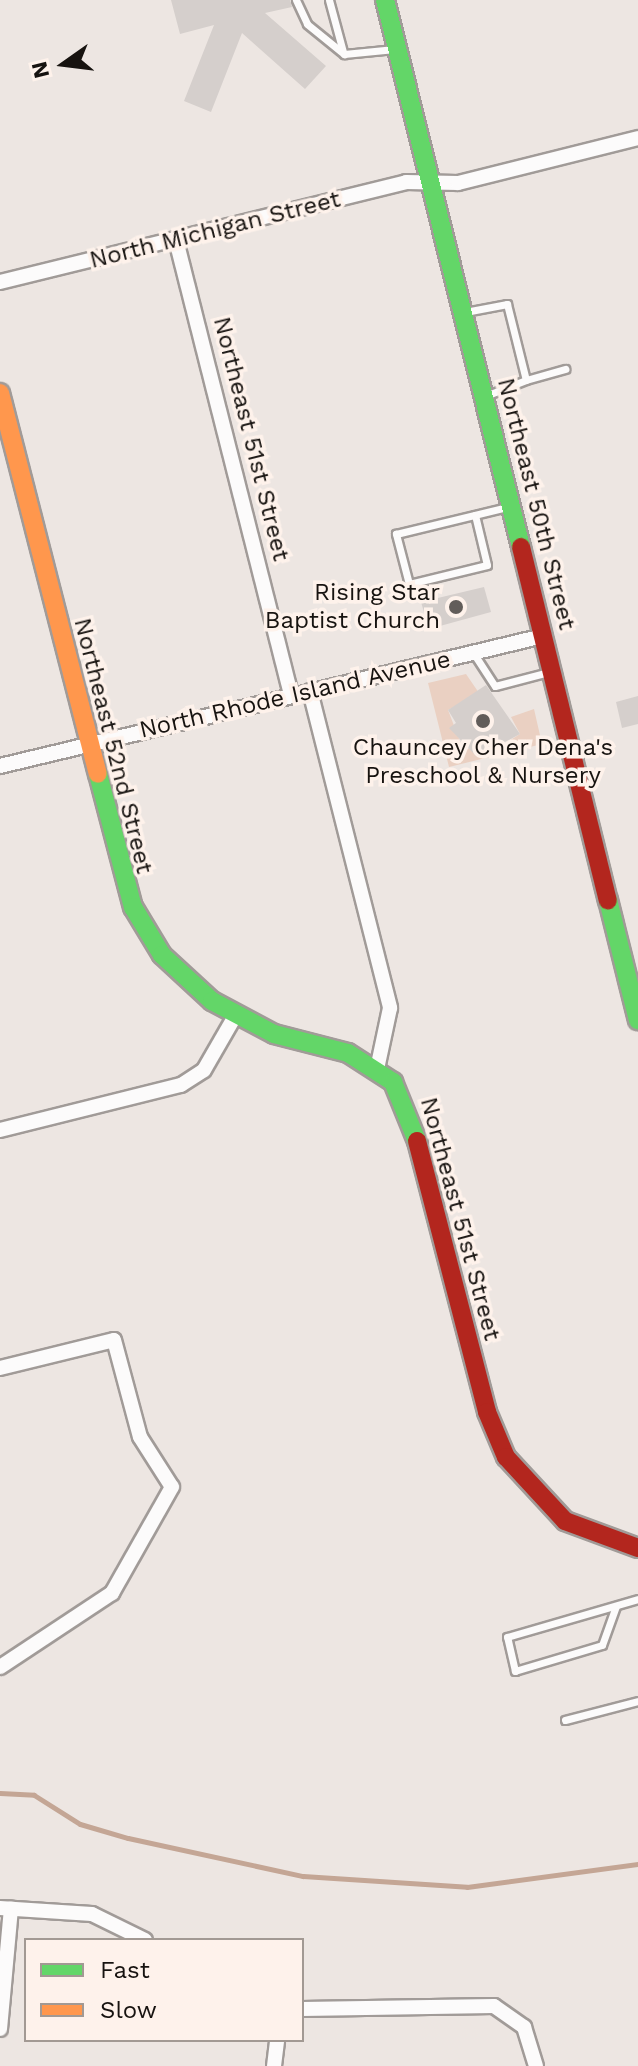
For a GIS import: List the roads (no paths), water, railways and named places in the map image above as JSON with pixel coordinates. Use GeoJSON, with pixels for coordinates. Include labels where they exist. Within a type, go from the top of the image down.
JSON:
{"type":"FeatureCollection","features":[{"type":"Feature","properties":{"kind":"street","name":"Northeast 50th Street"},"geometry":{"type":"LineString","coordinates":[[385,0],[510,506],[634,985],[638,1020]]}},
{"type":"Feature","properties":{"kind":"street","name":"North Michigan Street"},"geometry":{"type":"LineString","coordinates":[[0,282],[430,182],[458,183],[638,138]]}},
{"type":"Feature","properties":{"kind":"street","name":"Northeast 51st Street"},"geometry":{"type":"LineString","coordinates":[[176,240],[291,696]]}},
{"type":"Feature","properties":{"kind":"street","name":"Northeast 52nd Street"},"geometry":{"type":"LineString","coordinates":[[0,393],[88,744],[133,907],[186,980],[235,1016],[377,1069]]}},
{"type":"Feature","properties":{"kind":"street","name":"North Rhode Island Avenue"},"geometry":{"type":"LineString","coordinates":[[0,766],[543,636]]}},
{"type":"Feature","properties":{"kind":"street"},"geometry":{"type":"LineString","coordinates":[[310,691],[390,1008],[377,1069]]}},
{"type":"Feature","properties":{"kind":"street"},"geometry":{"type":"LineString","coordinates":[[0,1130],[181,1085],[204,1070],[235,1016]]}},
{"type":"Feature","properties":{"kind":"street","name":"Northeast 51st Street"},"geometry":{"type":"LineString","coordinates":[[377,1069],[393,1082],[411,1121],[487,1412],[524,1483],[565,1521],[638,1548]]}},
{"type":"Feature","properties":{"kind":"street"},"geometry":{"type":"LineString","coordinates":[[0,1368],[114,1340],[140,1437],[171,1478],[168,1504],[112,1593],[0,1667]]}},
{"type":"Feature","properties":{"kind":"street"},"geometry":{"type":"LineString","coordinates":[[0,2029],[5,1908],[92,1914],[141,1938]]}},
{"type":"Feature","properties":{"kind":"street"},"geometry":{"type":"LineString","coordinates":[[304,2009],[506,2010],[524,2027],[536,2066]]}},
{"type":"Feature","properties":{"kind":"street"},"geometry":{"type":"LineString","coordinates":[[274,2066],[277,2042]]}},
{"type":"Feature","properties":{"kind":"lane"},"geometry":{"type":"LineString","coordinates":[[296,0],[322,37],[344,54],[397,49]]}},
{"type":"Feature","properties":{"kind":"lane"},"geometry":{"type":"LineString","coordinates":[[329,0],[344,54]]}},
{"type":"Feature","properties":{"kind":"lane"},"geometry":{"type":"LineString","coordinates":[[463,312],[507,304],[526,380]]}},
{"type":"Feature","properties":{"kind":"lane"},"geometry":{"type":"LineString","coordinates":[[485,396],[565,369]]}},
{"type":"Feature","properties":{"kind":"lane"},"geometry":{"type":"LineString","coordinates":[[475,515],[487,565],[409,584],[396,534],[510,506]]}},
{"type":"Feature","properties":{"kind":"lane"},"geometry":{"type":"LineString","coordinates":[[473,653],[495,686],[552,671]]}},
{"type":"Feature","properties":{"kind":"lane"},"geometry":{"type":"LineString","coordinates":[[616,1606],[602,1645],[515,1671],[507,1637],[638,1599]]}},
{"type":"Feature","properties":{"kind":"lane"},"geometry":{"type":"LineString","coordinates":[[565,1720],[638,1701]]}},
{"type":"Feature","properties":{"kind":"waterway"},"geometry":{"type":"LineString","coordinates":[[0,1793],[34,1795],[80,1824],[128,1838],[303,1876],[467,1887],[638,1864]]}},
{"type":"Feature","properties":{"kind":"place","name":"Rising Star Baptist Church"},"geometry":{"type":"Point","coordinates":[456,607]}},
{"type":"Feature","properties":{"kind":"place","name":"Chauncey Cher Dena's Preschool & Nursery"},"geometry":{"type":"Point","coordinates":[483,721]}}]}
